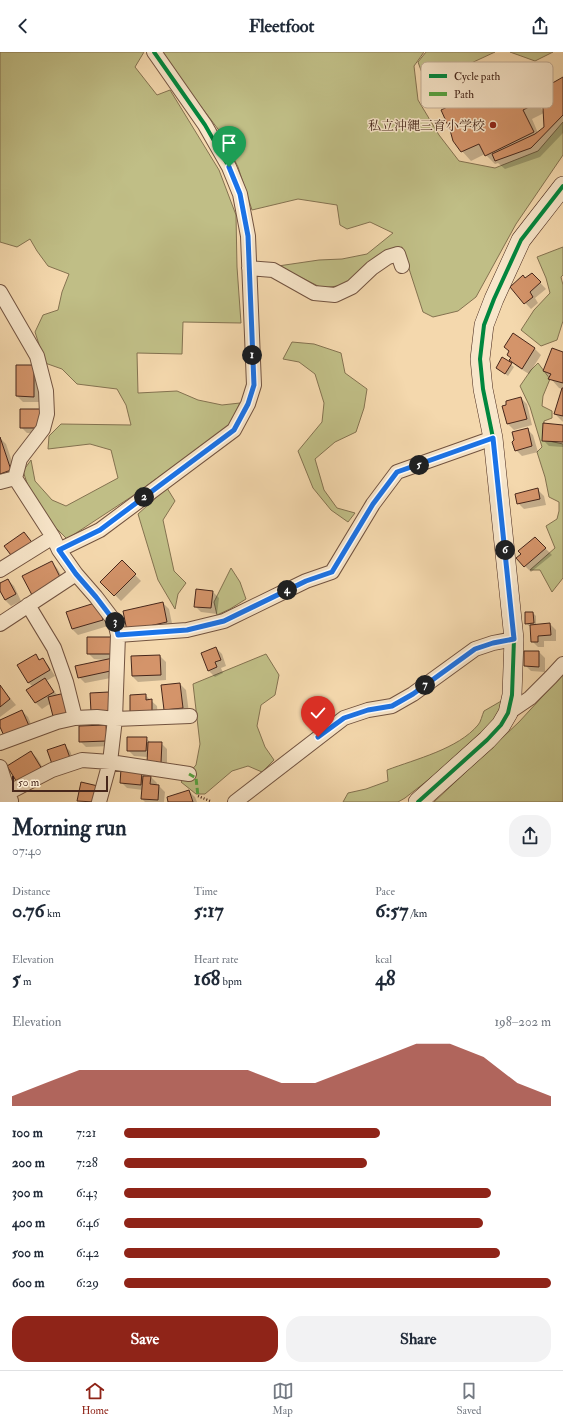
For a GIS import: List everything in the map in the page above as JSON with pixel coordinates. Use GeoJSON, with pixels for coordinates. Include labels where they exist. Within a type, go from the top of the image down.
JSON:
{"type":"FeatureCollection","features":[{"type":"Feature","properties":{"kind":"street"},"geometry":{"type":"LineString","coordinates":[[59,550],[100,530],[234,430],[248,404],[254,385],[248,236],[240,194],[229,167],[205,125],[156,53]]}},
{"type":"Feature","properties":{"kind":"street"},"geometry":{"type":"LineString","coordinates":[[418,802],[487,740],[501,725],[508,713],[512,695],[514,639],[493,438],[483,389],[480,359],[484,325],[521,240],[563,186]]}},
{"type":"Feature","properties":{"kind":"street"},"geometry":{"type":"LineString","coordinates":[[249,268],[273,270],[314,294],[335,294],[352,287],[372,268],[388,257],[398,254],[402,266]]}},
{"type":"Feature","properties":{"kind":"street"},"geometry":{"type":"LineString","coordinates":[[0,292],[37,356],[46,391],[47,414],[43,428],[20,459],[15,478],[53,537],[59,550],[76,574],[115,622],[118,635],[115,719],[110,762],[99,802]]}},
{"type":"Feature","properties":{"kind":"street"},"geometry":{"type":"LineString","coordinates":[[118,635],[187,630],[224,621],[306,581],[332,572],[373,504],[397,472],[493,438]]}},
{"type":"Feature","properties":{"kind":"street"},"geometry":{"type":"LineString","coordinates":[[0,482],[15,478]]}},
{"type":"Feature","properties":{"kind":"street"},"geometry":{"type":"LineString","coordinates":[[0,570],[53,537]]}},
{"type":"Feature","properties":{"kind":"street"},"geometry":{"type":"LineString","coordinates":[[0,624],[76,574]]}},
{"type":"Feature","properties":{"kind":"street"},"geometry":{"type":"LineString","coordinates":[[28,606],[54,648],[66,682],[75,718]]}},
{"type":"Feature","properties":{"kind":"street"},"geometry":{"type":"LineString","coordinates":[[235,802],[344,718],[368,710],[392,706],[413,694],[475,649],[493,643],[514,639]]}},
{"type":"Feature","properties":{"kind":"street"},"geometry":{"type":"LineString","coordinates":[[508,713],[530,698],[563,664]]}},
{"type":"Feature","properties":{"kind":"street"},"geometry":{"type":"LineString","coordinates":[[0,744],[57,722],[75,718],[97,717],[115,719],[190,716]]}},
{"type":"Feature","properties":{"kind":"street"},"geometry":{"type":"LineString","coordinates":[[0,767],[7,797],[52,770],[82,760],[110,762],[189,774]]}},
{"type":"Feature","properties":{"kind":"path"},"geometry":{"type":"LineString","coordinates":[[198,796],[210,801]]}},
{"type":"Feature","properties":{"kind":"shaded area"},"geometry":{"type":"Polygon","coordinates":[[[0,52],[144,52],[135,67],[157,95],[170,90],[219,170],[236,215],[237,267],[241,323],[183,322],[182,354],[137,353],[138,393],[177,391],[198,400],[222,405],[240,403],[229,426],[131,497],[67,539],[54,526],[30,492],[23,471],[31,460],[35,481],[52,500],[66,506],[118,478],[111,450],[90,444],[48,449],[49,436],[61,424],[131,425],[126,405],[117,389],[77,384],[62,369],[45,363],[35,332],[43,315],[58,310],[62,292],[69,274],[48,266],[30,239],[17,247],[0,242],[0,52]]]}},
{"type":"Feature","properties":{"kind":"shaded area"},"geometry":{"type":"Polygon","coordinates":[[[162,52],[424,52],[414,66],[418,100],[421,108],[423,108],[439,135],[459,161],[495,168],[538,151],[563,122],[563,155],[516,224],[476,297],[458,311],[433,317],[423,312],[402,247],[389,252],[345,285],[322,288],[278,266],[319,260],[342,259],[367,254],[393,233],[370,222],[347,229],[340,225],[337,205],[298,199],[252,210],[238,167],[221,133],[162,55],[162,52]]]}},
{"type":"Feature","properties":{"kind":"shaded area"},"geometry":{"type":"Polygon","coordinates":[[[426,52],[495,52],[473,62],[421,62],[421,70],[418,62],[426,52]]]}},
{"type":"Feature","properties":{"kind":"shaded area"},"geometry":{"type":"Polygon","coordinates":[[[510,52],[553,52],[535,61],[510,52]]]}},
{"type":"Feature","properties":{"kind":"shaded area"},"geometry":{"type":"Polygon","coordinates":[[[563,247],[563,275],[561,277],[563,285],[563,321],[557,340],[541,346],[521,330],[534,310],[550,293],[546,278],[537,257],[563,247]]]}},
{"type":"Feature","properties":{"kind":"shaded area"},"geometry":{"type":"Polygon","coordinates":[[[292,342],[314,344],[341,353],[345,373],[367,389],[364,408],[356,432],[335,442],[315,459],[324,490],[337,508],[355,513],[348,522],[331,510],[313,488],[298,451],[322,422],[324,403],[315,374],[299,362],[283,359],[292,342]]]}},
{"type":"Feature","properties":{"kind":"shaded area"},"geometry":{"type":"Polygon","coordinates":[[[538,363],[550,379],[543,396],[542,406],[552,411],[552,418],[544,421],[544,440],[563,444],[563,578],[552,592],[540,570],[530,570],[555,548],[546,526],[557,519],[559,511],[559,502],[549,497],[545,477],[537,452],[542,447],[530,407],[520,386],[538,363]]]}},
{"type":"Feature","properties":{"kind":"shaded area"},"geometry":{"type":"Polygon","coordinates":[[[167,488],[175,501],[163,520],[174,571],[186,583],[178,594],[175,609],[158,580],[138,514],[167,488]]]}},
{"type":"Feature","properties":{"kind":"shaded area"},"geometry":{"type":"Polygon","coordinates":[[[231,568],[240,582],[246,599],[217,615],[214,602],[231,568]]]}},
{"type":"Feature","properties":{"kind":"shaded area"},"geometry":{"type":"Polygon","coordinates":[[[266,654],[279,675],[275,695],[261,705],[257,726],[265,747],[274,760],[262,772],[248,766],[232,771],[205,794],[196,794],[181,782],[196,765],[200,744],[193,684],[266,654]]]}},
{"type":"Feature","properties":{"kind":"shaded area"},"geometry":{"type":"Polygon","coordinates":[[[563,674],[563,802],[434,802],[519,722],[563,674]]]}},
{"type":"Feature","properties":{"kind":"shaded area"},"geometry":{"type":"Polygon","coordinates":[[[503,700],[496,721],[446,766],[405,798],[398,802],[343,802],[348,793],[366,789],[388,781],[387,770],[436,752],[459,741],[478,725],[484,711],[503,700]]]}},
{"type":"Feature","properties":{"kind":"building"},"geometry":{"type":"Polygon","coordinates":[[[563,77],[563,115],[531,148],[495,161],[492,154],[535,134],[544,127],[543,108],[553,108],[553,83],[563,77]]]}},
{"type":"Feature","properties":{"kind":"building"},"geometry":{"type":"Polygon","coordinates":[[[445,108],[527,108],[523,110],[534,132],[485,156],[479,144],[461,152],[453,141],[441,110],[445,108]]]}},
{"type":"Feature","properties":{"kind":"building"},"geometry":{"type":"Polygon","coordinates":[[[532,273],[541,282],[530,292],[533,297],[524,304],[510,287],[523,275],[525,278],[532,273]]]}},
{"type":"Feature","properties":{"kind":"building"},"geometry":{"type":"Polygon","coordinates":[[[513,333],[535,348],[522,369],[509,360],[511,358],[507,355],[509,351],[504,347],[513,333]]]}},
{"type":"Feature","properties":{"kind":"building"},"geometry":{"type":"Polygon","coordinates":[[[552,348],[563,352],[563,383],[548,379],[551,374],[543,371],[552,348]]]}},
{"type":"Feature","properties":{"kind":"building"},"geometry":{"type":"Polygon","coordinates":[[[502,357],[512,363],[505,374],[496,368],[502,357]]]}},
{"type":"Feature","properties":{"kind":"building"},"geometry":{"type":"Polygon","coordinates":[[[16,365],[34,365],[34,397],[16,396],[16,365]]]}},
{"type":"Feature","properties":{"kind":"building"},"geometry":{"type":"Polygon","coordinates":[[[563,388],[563,416],[554,414],[563,388]]]}},
{"type":"Feature","properties":{"kind":"building"},"geometry":{"type":"Polygon","coordinates":[[[521,397],[527,419],[507,424],[502,406],[506,405],[506,401],[521,397]]]}},
{"type":"Feature","properties":{"kind":"building"},"geometry":{"type":"Polygon","coordinates":[[[20,409],[41,409],[40,428],[20,428],[20,409]]]}},
{"type":"Feature","properties":{"kind":"building"},"geometry":{"type":"Polygon","coordinates":[[[543,423],[563,425],[563,442],[542,441],[543,423]]]}},
{"type":"Feature","properties":{"kind":"building"},"geometry":{"type":"Polygon","coordinates":[[[528,428],[532,446],[515,451],[512,442],[514,440],[512,432],[528,428]]]}},
{"type":"Feature","properties":{"kind":"building"},"geometry":{"type":"Polygon","coordinates":[[[0,437],[11,470],[0,474],[0,437]]]}},
{"type":"Feature","properties":{"kind":"building"},"geometry":{"type":"Polygon","coordinates":[[[538,488],[540,499],[517,504],[515,494],[538,488]]]}},
{"type":"Feature","properties":{"kind":"building"},"geometry":{"type":"Polygon","coordinates":[[[24,532],[34,545],[14,559],[4,546],[24,532]]]}},
{"type":"Feature","properties":{"kind":"building"},"geometry":{"type":"Polygon","coordinates":[[[535,537],[546,548],[524,567],[516,558],[521,554],[518,551],[535,537]]]}},
{"type":"Feature","properties":{"kind":"building"},"geometry":{"type":"Polygon","coordinates":[[[122,560],[136,574],[114,596],[100,582],[122,560]]]}},
{"type":"Feature","properties":{"kind":"building"},"geometry":{"type":"Polygon","coordinates":[[[52,561],[61,579],[32,595],[22,576],[52,561]]]}},
{"type":"Feature","properties":{"kind":"building"},"geometry":{"type":"Polygon","coordinates":[[[8,579],[16,594],[5,600],[0,591],[0,583],[8,579]]]}},
{"type":"Feature","properties":{"kind":"building"},"geometry":{"type":"Polygon","coordinates":[[[196,589],[213,591],[211,608],[194,607],[196,589]]]}},
{"type":"Feature","properties":{"kind":"building"},"geometry":{"type":"Polygon","coordinates":[[[98,602],[103,620],[72,629],[66,612],[98,602]]]}},
{"type":"Feature","properties":{"kind":"building"},"geometry":{"type":"Polygon","coordinates":[[[163,602],[167,622],[127,631],[123,611],[163,602]]]}},
{"type":"Feature","properties":{"kind":"building"},"geometry":{"type":"Polygon","coordinates":[[[525,612],[533,612],[534,623],[525,624],[525,612]]]}},
{"type":"Feature","properties":{"kind":"building"},"geometry":{"type":"Polygon","coordinates":[[[550,623],[551,635],[538,636],[538,642],[531,642],[530,625],[550,623]]]}},
{"type":"Feature","properties":{"kind":"building"},"geometry":{"type":"Polygon","coordinates":[[[87,637],[113,637],[113,654],[87,654],[87,637]]]}},
{"type":"Feature","properties":{"kind":"building"},"geometry":{"type":"Polygon","coordinates":[[[216,647],[221,660],[215,662],[217,667],[208,671],[201,653],[216,647]]]}},
{"type":"Feature","properties":{"kind":"building"},"geometry":{"type":"Polygon","coordinates":[[[524,651],[539,651],[539,667],[524,666],[524,651]]]}},
{"type":"Feature","properties":{"kind":"building"},"geometry":{"type":"Polygon","coordinates":[[[36,654],[39,660],[43,658],[50,670],[28,683],[17,665],[36,654]]]}},
{"type":"Feature","properties":{"kind":"building"},"geometry":{"type":"Polygon","coordinates":[[[160,655],[161,675],[132,676],[131,656],[160,655]]]}},
{"type":"Feature","properties":{"kind":"building"},"geometry":{"type":"Polygon","coordinates":[[[113,658],[115,670],[78,678],[75,666],[113,658]]]}},
{"type":"Feature","properties":{"kind":"building"},"geometry":{"type":"Polygon","coordinates":[[[45,678],[54,692],[35,703],[26,690],[45,678]]]}},
{"type":"Feature","properties":{"kind":"building"},"geometry":{"type":"Polygon","coordinates":[[[180,683],[183,708],[164,710],[161,685],[180,683]]]}},
{"type":"Feature","properties":{"kind":"building"},"geometry":{"type":"Polygon","coordinates":[[[0,685],[10,699],[0,707],[0,685]]]}},
{"type":"Feature","properties":{"kind":"building"},"geometry":{"type":"Polygon","coordinates":[[[109,692],[110,711],[91,712],[90,693],[109,692]]]}},
{"type":"Feature","properties":{"kind":"building"},"geometry":{"type":"Polygon","coordinates":[[[65,693],[72,715],[54,720],[48,697],[65,693]]]}},
{"type":"Feature","properties":{"kind":"building"},"geometry":{"type":"Polygon","coordinates":[[[146,694],[146,700],[152,699],[152,711],[130,712],[130,695],[146,694]]]}},
{"type":"Feature","properties":{"kind":"building"},"geometry":{"type":"Polygon","coordinates":[[[22,710],[30,728],[5,738],[0,727],[0,720],[22,710]]]}},
{"type":"Feature","properties":{"kind":"building"},"geometry":{"type":"Polygon","coordinates":[[[106,725],[107,741],[79,742],[79,726],[106,725]]]}},
{"type":"Feature","properties":{"kind":"building"},"geometry":{"type":"Polygon","coordinates":[[[127,737],[147,737],[146,751],[127,751],[127,737]]]}},
{"type":"Feature","properties":{"kind":"building"},"geometry":{"type":"Polygon","coordinates":[[[148,742],[162,742],[161,763],[147,763],[148,742]]]}},
{"type":"Feature","properties":{"kind":"building"},"geometry":{"type":"Polygon","coordinates":[[[65,744],[70,758],[52,764],[47,750],[65,744]]]}},
{"type":"Feature","properties":{"kind":"building"},"geometry":{"type":"Polygon","coordinates":[[[31,751],[42,769],[18,784],[7,766],[31,751]]]}},
{"type":"Feature","properties":{"kind":"building"},"geometry":{"type":"Polygon","coordinates":[[[121,769],[142,771],[141,785],[120,783],[121,769]]]}},
{"type":"Feature","properties":{"kind":"building"},"geometry":{"type":"Polygon","coordinates":[[[143,776],[151,776],[150,784],[159,785],[158,800],[141,799],[143,776]]]}},
{"type":"Feature","properties":{"kind":"building"},"geometry":{"type":"Polygon","coordinates":[[[81,782],[98,786],[94,802],[77,801],[81,782]]]}},
{"type":"Feature","properties":{"kind":"building"},"geometry":{"type":"Polygon","coordinates":[[[189,790],[193,802],[168,802],[167,797],[189,790]]]}},
{"type":"Feature","properties":{"kind":"marked path"},"geometry":{"type":"LineString","coordinates":[[189,774],[196,778],[198,796]]}},
{"type":"Feature","properties":{"kind":"cycle path"},"geometry":{"type":"LineString","coordinates":[[59,550],[100,530],[234,430],[248,404],[254,385],[248,236],[240,194],[229,167],[205,125],[154,52]]}},
{"type":"Feature","properties":{"kind":"cycle path"},"geometry":{"type":"LineString","coordinates":[[418,802],[487,740],[501,725],[508,713],[512,695],[514,639],[493,438],[483,389],[480,359],[484,325],[494,299],[521,240],[563,186]]}},
{"type":"Feature","properties":{"kind":"place","name":"私立沖縄三育小学校"},"geometry":{"type":"Point","coordinates":[493,125]}},
{"type":"Feature","properties":{"kind":"route"},"geometry":{"type":"LineString","coordinates":[[229,167],[240,194],[248,236],[254,385],[248,404],[234,430],[100,530],[59,550],[76,574],[115,622],[118,635],[187,630],[224,621],[306,581],[332,572],[373,504],[397,472],[493,438],[514,639],[493,643],[475,649],[413,694],[392,706],[368,710],[344,718],[318,737]]}}]}
